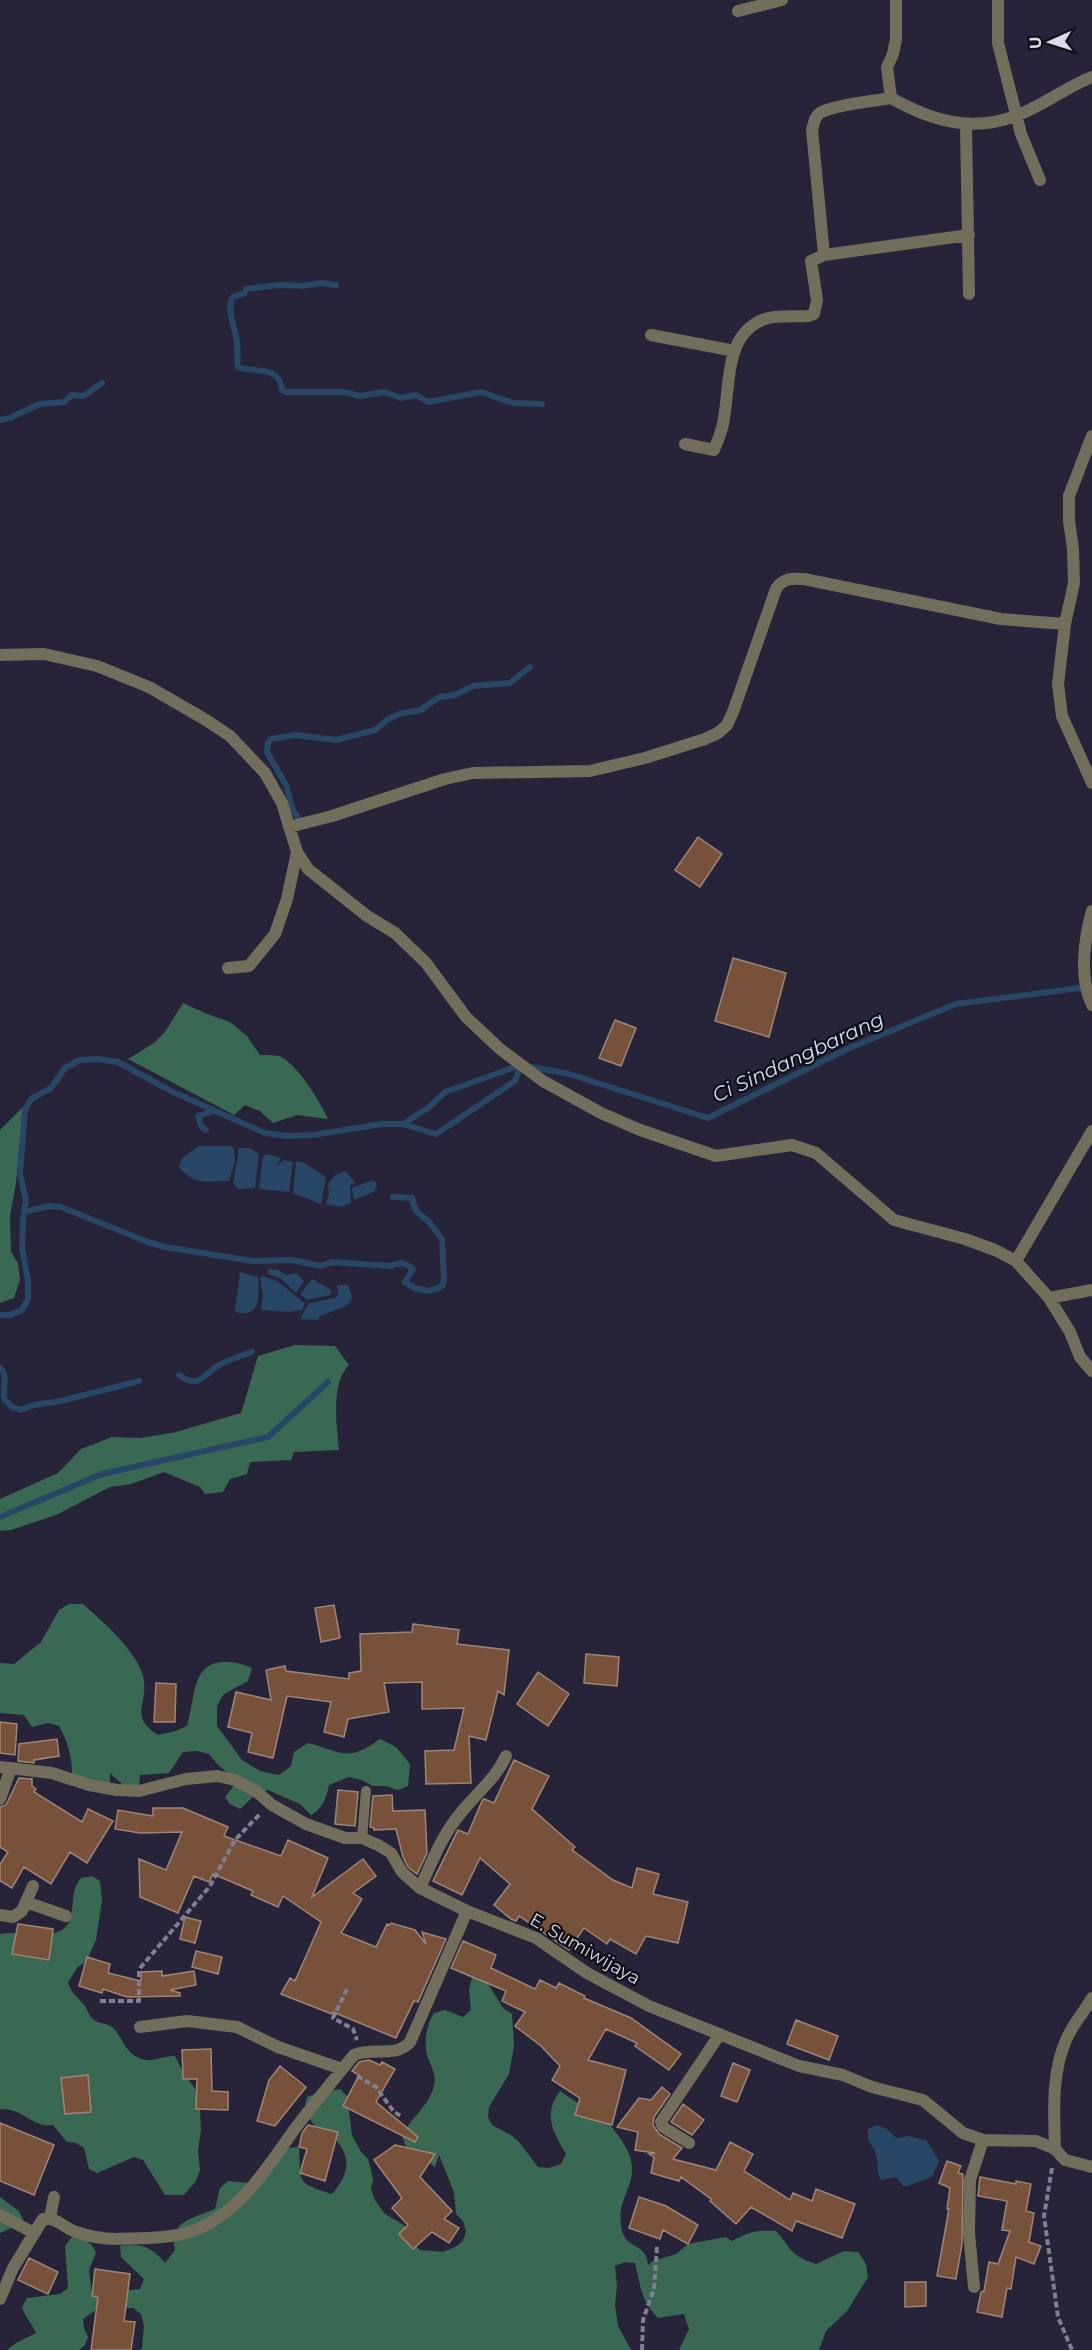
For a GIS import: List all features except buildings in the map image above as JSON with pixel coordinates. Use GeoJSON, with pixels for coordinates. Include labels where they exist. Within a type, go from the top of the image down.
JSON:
{"type":"FeatureCollection","features":[{"type":"Feature","properties":{"kind":"street"},"geometry":{"type":"LineString","coordinates":[[738,11],[782,0]]}},
{"type":"Feature","properties":{"kind":"street"},"geometry":{"type":"LineString","coordinates":[[891,98],[887,68],[896,39],[896,0]]}},
{"type":"Feature","properties":{"kind":"street"},"geometry":{"type":"LineString","coordinates":[[998,0],[998,43],[1027,151],[1040,180]]}},
{"type":"Feature","properties":{"kind":"street"},"geometry":{"type":"LineString","coordinates":[[824,255],[812,130],[814,120],[820,113],[833,108],[891,98],[913,111],[966,125],[1017,116],[1092,77]]}},
{"type":"Feature","properties":{"kind":"street"},"geometry":{"type":"LineString","coordinates":[[966,125],[969,294]]}},
{"type":"Feature","properties":{"kind":"street"},"geometry":{"type":"LineString","coordinates":[[685,444],[714,450],[722,428],[735,351],[745,333],[757,322],[767,318],[813,314],[817,300],[811,261],[824,255],[969,235]]}},
{"type":"Feature","properties":{"kind":"street"},"geometry":{"type":"LineString","coordinates":[[651,335],[735,351]]}},
{"type":"Feature","properties":{"kind":"street"},"geometry":{"type":"LineString","coordinates":[[1092,436],[1069,496],[1074,583],[1065,624],[1058,684],[1062,716],[1092,783]]}},
{"type":"Feature","properties":{"kind":"street"},"geometry":{"type":"LineString","coordinates":[[290,827],[464,775],[590,771],[705,740],[718,733],[730,718],[776,589],[781,582],[790,578],[1001,619],[1065,624]]}},
{"type":"Feature","properties":{"kind":"street"},"geometry":{"type":"LineString","coordinates":[[0,655],[44,654],[98,666],[149,687],[230,736],[265,773],[282,803],[297,852],[308,869],[367,916],[395,933],[426,963],[466,1017],[500,1049],[543,1081],[601,1113],[640,1130],[716,1156],[792,1145],[816,1153],[894,1220],[972,1241],[1016,1261],[1049,1298],[1070,1332],[1080,1357],[1092,1371]]}},
{"type":"Feature","properties":{"kind":"street"},"geometry":{"type":"LineString","coordinates":[[228,968],[249,966],[275,934],[287,899],[297,852]]}},
{"type":"Feature","properties":{"kind":"street"},"geometry":{"type":"LineString","coordinates":[[1090,1002],[1085,974],[1086,941],[1092,911]]}},
{"type":"Feature","properties":{"kind":"street"},"geometry":{"type":"LineString","coordinates":[[1016,1261],[1092,1131]]}},
{"type":"Feature","properties":{"kind":"street"},"geometry":{"type":"LineString","coordinates":[[1049,1298],[1092,1290]]}},
{"type":"Feature","properties":{"kind":"street"},"geometry":{"type":"LineString","coordinates":[[420,1888],[450,1827],[491,1782],[506,1756]]}},
{"type":"Feature","properties":{"kind":"street"},"geometry":{"type":"LineString","coordinates":[[0,1799],[6,1768]]}},
{"type":"Feature","properties":{"kind":"street","name":"E. Sumiwijaya"},"geometry":{"type":"LineString","coordinates":[[6,1768],[52,1773],[90,1785],[117,1790],[139,1791],[186,1779],[218,1776],[243,1784],[272,1805],[306,1824],[345,1838],[362,1838],[378,1845],[391,1853],[402,1872],[420,1888],[467,1911],[536,1938],[587,1973],[649,2006],[799,2066],[843,2075],[872,2087],[923,2100],[963,2133],[983,2140],[1036,2141],[1054,2150],[1065,2160],[1092,2167]]}},
{"type":"Feature","properties":{"kind":"street"},"geometry":{"type":"LineString","coordinates":[[0,1915],[14,1917],[22,1911],[33,1886]]}},
{"type":"Feature","properties":{"kind":"street"},"geometry":{"type":"LineString","coordinates":[[26,1902],[66,1916]]}},
{"type":"Feature","properties":{"kind":"street"},"geometry":{"type":"LineString","coordinates":[[0,2299],[13,2268],[43,2219],[50,2218],[73,2232],[114,2239],[182,2234],[195,2230],[234,2206],[275,2160],[289,2138],[354,2055],[362,2052],[396,2051],[406,2047],[410,2042],[467,1911]]}},
{"type":"Feature","properties":{"kind":"street"},"geometry":{"type":"LineString","coordinates":[[1054,2150],[1055,2085],[1061,2058],[1067,2037],[1092,1998]]}},
{"type":"Feature","properties":{"kind":"street"},"geometry":{"type":"LineString","coordinates":[[140,2027],[187,2021],[237,2027],[278,2047],[342,2069]]}},
{"type":"Feature","properties":{"kind":"street"},"geometry":{"type":"LineString","coordinates":[[689,2143],[663,2127],[661,2122],[720,2034]]}},
{"type":"Feature","properties":{"kind":"street"},"geometry":{"type":"LineString","coordinates":[[974,2287],[969,2233],[970,2180],[983,2140]]}},
{"type":"Feature","properties":{"kind":"street"},"geometry":{"type":"LineString","coordinates":[[50,2218],[54,2197]]}},
{"type":"Feature","properties":{"kind":"street"},"geometry":{"type":"LineString","coordinates":[[0,2215],[34,2233]]}},
{"type":"Feature","properties":{"kind":"lane"},"geometry":{"type":"LineString","coordinates":[[362,1838],[366,1791]]}},
{"type":"Feature","properties":{"kind":"path"},"geometry":{"type":"LineString","coordinates":[[100,2001],[139,2001],[141,1967],[210,1886],[230,1848],[245,1828],[272,1805]]}},
{"type":"Feature","properties":{"kind":"path"},"geometry":{"type":"LineString","coordinates":[[347,1989],[333,2018],[353,2029],[362,2052]]}},
{"type":"Feature","properties":{"kind":"path"},"geometry":{"type":"LineString","coordinates":[[342,2069],[376,2087],[394,2112],[401,2116]]}},
{"type":"Feature","properties":{"kind":"path"},"geometry":{"type":"LineString","coordinates":[[1054,2150],[1044,2216],[1058,2317],[1072,2350]]}},
{"type":"Feature","properties":{"kind":"path"},"geometry":{"type":"LineString","coordinates":[[642,2350],[643,2320],[654,2289],[657,2247]]}},
{"type":"Feature","properties":{"kind":"green space"},"geometry":{"type":"Polygon","coordinates":[[[183,1003],[230,1022],[247,1036],[260,1055],[279,1056],[286,1060],[307,1084],[328,1119],[297,1115],[273,1123],[260,1111],[245,1105],[234,1115],[128,1059],[154,1043],[165,1032],[183,1003]]]}},
{"type":"Feature","properties":{"kind":"green space"},"geometry":{"type":"Polygon","coordinates":[[[23,1107],[16,1183],[10,1216],[11,1252],[18,1263],[20,1280],[14,1298],[0,1303],[0,1130],[23,1107]]]}},
{"type":"Feature","properties":{"kind":"green space"},"geometry":{"type":"Polygon","coordinates":[[[295,1345],[335,1346],[349,1365],[343,1373],[337,1394],[336,1418],[339,1450],[294,1452],[291,1460],[250,1462],[247,1474],[230,1479],[223,1492],[205,1494],[200,1487],[164,1472],[131,1484],[110,1487],[56,1515],[11,1530],[0,1531],[0,1499],[58,1473],[81,1449],[112,1437],[141,1438],[176,1432],[241,1413],[258,1356],[295,1345]]]}},
{"type":"Feature","properties":{"kind":"green space"},"geometry":{"type":"Polygon","coordinates":[[[69,1604],[83,1604],[118,1637],[133,1656],[143,1676],[144,1694],[141,1715],[149,1728],[158,1735],[187,1726],[196,1684],[208,1666],[222,1662],[237,1663],[252,1668],[248,1681],[224,1694],[217,1706],[217,1726],[242,1760],[260,1771],[279,1775],[291,1766],[294,1752],[308,1743],[337,1752],[352,1753],[380,1739],[396,1747],[410,1764],[408,1786],[398,1790],[386,1786],[373,1786],[349,1777],[329,1785],[324,1802],[311,1815],[300,1804],[268,1790],[255,1795],[240,1809],[230,1804],[225,1797],[236,1783],[209,1754],[197,1751],[183,1752],[169,1773],[140,1775],[139,1788],[123,1785],[110,1773],[110,1787],[72,1781],[70,1752],[59,1726],[48,1723],[32,1727],[24,1715],[0,1713],[0,1663],[14,1664],[41,1642],[59,1610],[69,1604]]]}},
{"type":"Feature","properties":{"kind":"green space"},"geometry":{"type":"Polygon","coordinates":[[[92,1876],[100,1881],[102,1900],[96,1940],[86,1962],[78,1967],[68,1982],[89,2015],[96,2021],[112,2027],[134,2056],[144,2060],[153,2060],[175,2056],[184,2074],[196,2090],[201,2130],[198,2151],[200,2170],[196,2181],[184,2195],[165,2195],[143,2160],[134,2157],[97,2173],[89,2169],[84,2148],[76,2143],[67,2142],[53,2125],[39,2124],[15,2112],[0,2109],[0,1934],[51,1934],[67,1926],[78,1883],[81,1878],[92,1876]]]}},
{"type":"Feature","properties":{"kind":"green space"},"geometry":{"type":"Polygon","coordinates":[[[482,1974],[503,2008],[512,2014],[514,2046],[509,2074],[489,2107],[488,2117],[492,2125],[519,2142],[538,2167],[549,2168],[561,2164],[566,2154],[551,2122],[552,2108],[560,2091],[578,2103],[581,2112],[602,2116],[622,2140],[631,2161],[632,2176],[622,2204],[620,2221],[622,2231],[628,2241],[644,2253],[648,2265],[653,2261],[676,2254],[688,2244],[726,2237],[732,2241],[758,2231],[776,2231],[796,2255],[816,2264],[844,2251],[858,2252],[866,2264],[868,2277],[847,2311],[826,2331],[819,2350],[679,2350],[689,2329],[684,2314],[658,2318],[644,2299],[635,2263],[625,2262],[615,2266],[617,2286],[615,2305],[618,2326],[631,2350],[140,2350],[144,2326],[141,2314],[133,2308],[97,2309],[83,2319],[88,2337],[85,2345],[79,2350],[7,2350],[36,2333],[22,2307],[27,2298],[60,2294],[68,2288],[65,2246],[72,2237],[87,2241],[96,2253],[89,2270],[92,2295],[140,2289],[144,2279],[121,2257],[120,2246],[146,2247],[156,2253],[165,2263],[175,2250],[175,2233],[179,2227],[191,2218],[215,2209],[220,2188],[228,2181],[250,2183],[287,2148],[299,2147],[302,2180],[312,2187],[332,2194],[345,2172],[346,2159],[339,2144],[331,2135],[315,2125],[305,2108],[307,2097],[317,2093],[340,2089],[347,2096],[352,2135],[361,2152],[368,2159],[373,2180],[371,2188],[374,2199],[385,2214],[404,2225],[413,2243],[420,2250],[443,2252],[463,2241],[466,2231],[463,2221],[456,2214],[454,2192],[439,2155],[435,2167],[406,2147],[402,2136],[431,2095],[435,2081],[426,2046],[427,2029],[431,2018],[434,2013],[445,2010],[463,2017],[471,2010],[469,1989],[472,1978],[482,1974]]]}},
{"type":"Feature","properties":{"kind":"green space"},"geometry":{"type":"Polygon","coordinates":[[[0,2197],[19,2211],[23,2220],[0,2233],[0,2197]]]}},
{"type":"Feature","properties":{"kind":"water"},"geometry":{"type":"Polygon","coordinates":[[[199,1146],[231,1146],[234,1149],[235,1161],[229,1181],[196,1180],[179,1167],[182,1158],[199,1146]]]}},
{"type":"Feature","properties":{"kind":"water"},"geometry":{"type":"Polygon","coordinates":[[[239,1148],[250,1148],[259,1154],[255,1188],[239,1189],[233,1184],[239,1148]]]}},
{"type":"Feature","properties":{"kind":"water"},"geometry":{"type":"Polygon","coordinates":[[[267,1154],[281,1158],[276,1166],[284,1160],[293,1162],[289,1192],[259,1189],[263,1156],[267,1154]]]}},
{"type":"Feature","properties":{"kind":"water"},"geometry":{"type":"Polygon","coordinates":[[[296,1161],[304,1163],[326,1177],[321,1204],[293,1193],[296,1161]]]}},
{"type":"Feature","properties":{"kind":"water"},"geometry":{"type":"Polygon","coordinates":[[[345,1171],[355,1182],[350,1186],[351,1203],[341,1207],[326,1204],[329,1194],[328,1184],[335,1175],[345,1171]]]}},
{"type":"Feature","properties":{"kind":"water"},"geometry":{"type":"Polygon","coordinates":[[[373,1180],[377,1184],[375,1191],[354,1200],[352,1188],[373,1180]]]}},
{"type":"Feature","properties":{"kind":"water"},"geometry":{"type":"Polygon","coordinates":[[[268,1269],[278,1270],[287,1275],[296,1273],[304,1281],[296,1293],[280,1278],[268,1274],[268,1269]]]}},
{"type":"Feature","properties":{"kind":"water"},"geometry":{"type":"Polygon","coordinates":[[[240,1272],[258,1277],[257,1304],[250,1312],[235,1312],[240,1272]]]}},
{"type":"Feature","properties":{"kind":"water"},"geometry":{"type":"Polygon","coordinates":[[[262,1276],[277,1281],[305,1303],[302,1310],[289,1312],[261,1310],[263,1295],[260,1279],[262,1276]]]}},
{"type":"Feature","properties":{"kind":"water"},"geometry":{"type":"Polygon","coordinates":[[[312,1279],[330,1289],[332,1293],[307,1300],[300,1294],[312,1279]]]}},
{"type":"Feature","properties":{"kind":"water"},"geometry":{"type":"Polygon","coordinates":[[[337,1285],[348,1285],[352,1296],[351,1302],[320,1316],[318,1320],[300,1319],[309,1303],[335,1298],[338,1294],[337,1285]]]}},
{"type":"Feature","properties":{"kind":"water"},"geometry":{"type":"Polygon","coordinates":[[[877,2125],[887,2129],[896,2138],[909,2136],[927,2141],[939,2161],[932,2177],[907,2186],[903,2186],[896,2177],[881,2180],[877,2157],[868,2134],[868,2129],[877,2125]]]}},
{"type":"Feature","properties":{"kind":"waterway"},"geometry":{"type":"LineString","coordinates":[[336,285],[321,283],[303,286],[279,285],[246,289],[245,293],[233,297],[230,308],[237,342],[238,367],[272,373],[280,382],[282,390],[286,392],[344,392],[360,396],[384,392],[401,398],[416,395],[428,402],[481,392],[513,403],[542,404]]}},
{"type":"Feature","properties":{"kind":"waterway"},"geometry":{"type":"LineString","coordinates":[[0,420],[10,418],[40,404],[64,402],[72,395],[83,396],[102,383]]}},
{"type":"Feature","properties":{"kind":"waterway"},"geometry":{"type":"LineString","coordinates":[[298,818],[293,810],[286,785],[267,752],[271,739],[295,735],[336,740],[375,730],[387,720],[399,714],[421,710],[439,697],[455,695],[473,686],[510,683],[530,667]]}},
{"type":"Feature","properties":{"kind":"waterway","name":"Ci Sindangbarang"},"geometry":{"type":"LineString","coordinates":[[403,1124],[428,1108],[445,1092],[521,1065],[569,1074],[708,1118],[847,1049],[956,1004],[1088,987]]}},
{"type":"Feature","properties":{"kind":"waterway"},"geometry":{"type":"LineString","coordinates":[[0,1315],[10,1315],[22,1310],[28,1299],[28,1280],[22,1249],[26,1200],[20,1174],[25,1110],[31,1099],[51,1088],[65,1068],[80,1060],[98,1059],[118,1062],[171,1091],[265,1133],[287,1136],[313,1135],[382,1124],[403,1124],[436,1134],[515,1081],[521,1066]]}},
{"type":"Feature","properties":{"kind":"waterway"},"geometry":{"type":"LineString","coordinates":[[206,1130],[201,1126],[198,1116],[214,1111]]}},
{"type":"Feature","properties":{"kind":"waterway"},"geometry":{"type":"LineString","coordinates":[[24,1212],[49,1206],[61,1207],[165,1247],[253,1261],[292,1260],[320,1266],[332,1262],[391,1266],[402,1263],[413,1269],[405,1282],[414,1288],[432,1290],[442,1286],[444,1280],[442,1239],[429,1222],[416,1211],[412,1198],[393,1197]]}},
{"type":"Feature","properties":{"kind":"waterway"},"geometry":{"type":"LineString","coordinates":[[179,1375],[190,1381],[199,1380],[216,1367],[252,1352]]}},
{"type":"Feature","properties":{"kind":"waterway"},"geometry":{"type":"LineString","coordinates":[[0,1368],[5,1378],[4,1399],[12,1407],[21,1410],[139,1381]]}},
{"type":"Feature","properties":{"kind":"waterway"},"geometry":{"type":"LineString","coordinates":[[0,1517],[102,1474],[268,1437],[328,1382]]}}]}
